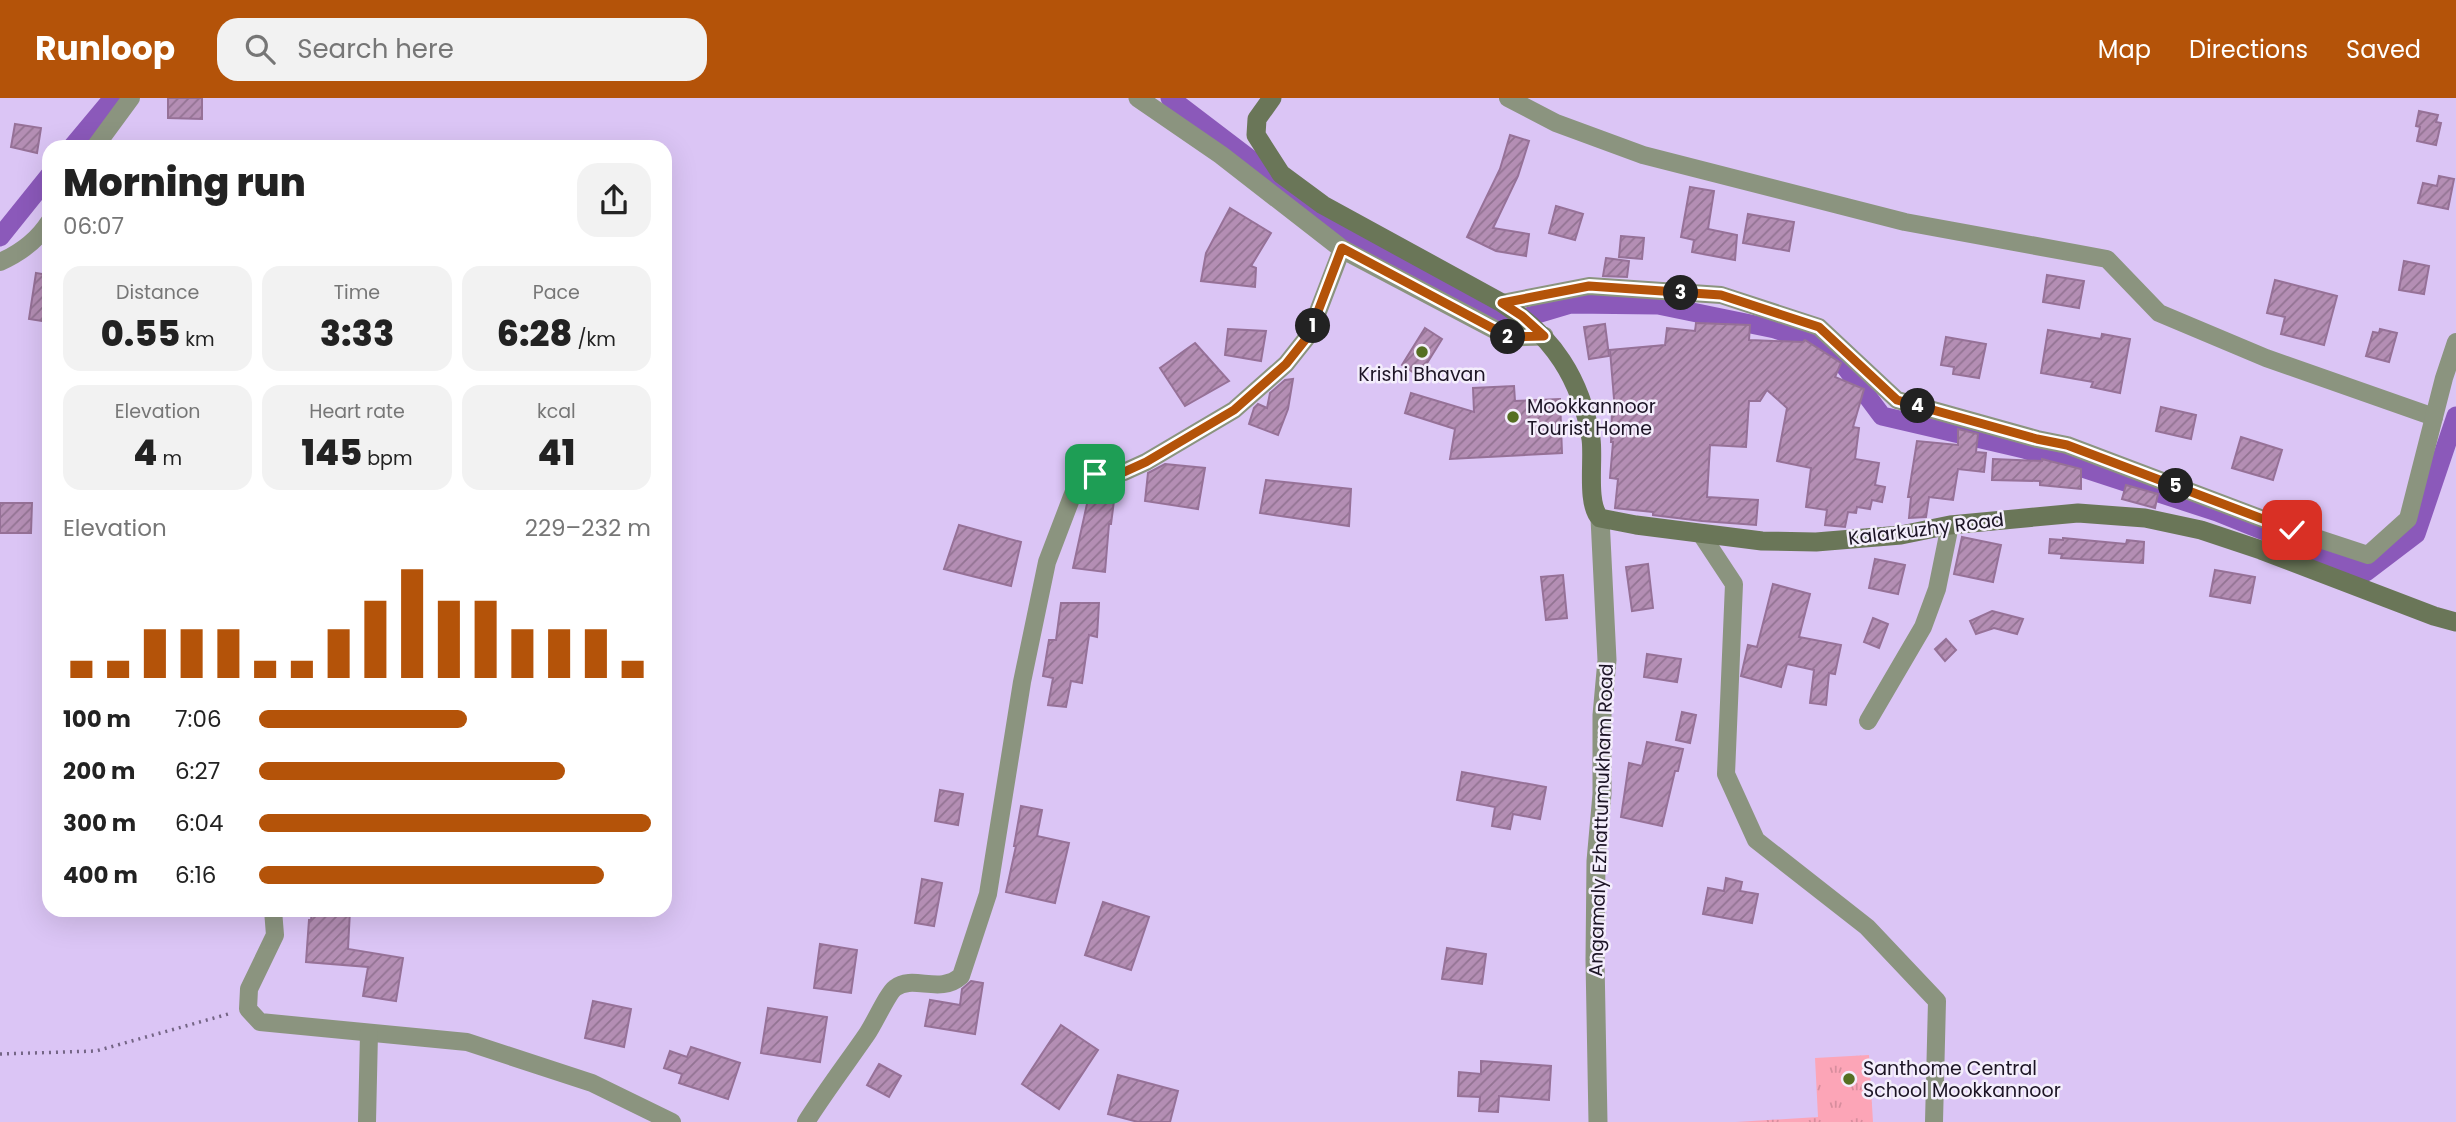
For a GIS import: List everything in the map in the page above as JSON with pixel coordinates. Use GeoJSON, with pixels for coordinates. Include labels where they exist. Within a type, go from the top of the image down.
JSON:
{"type":"FeatureCollection","features":[{"type":"Feature","properties":{"kind":"main road"},"geometry":{"type":"LineString","coordinates":[[1272,98],[1258,119],[1256,135],[1281,174],[1322,205],[1502,303],[1544,336],[1567,367],[1578,394],[1591,439],[1594,508],[1600,518]]}},
{"type":"Feature","properties":{"kind":"main road","name":"Kalarkuzhy Road"},"geometry":{"type":"LineString","coordinates":[[1600,518],[1762,541],[1816,542],[1901,535],[1950,524],[2078,513],[2145,517],[2201,530],[2261,550],[2456,622]]}},
{"type":"Feature","properties":{"kind":"street"},"geometry":{"type":"LineString","coordinates":[[100,140],[131,98]]}},
{"type":"Feature","properties":{"kind":"street"},"geometry":{"type":"LineString","coordinates":[[1138,98],[1221,155],[1342,248],[1509,337],[1544,336]]}},
{"type":"Feature","properties":{"kind":"street"},"geometry":{"type":"LineString","coordinates":[[1508,98],[1556,122],[1643,155],[1905,222],[2107,259],[2159,313],[2266,358],[2434,418]]}},
{"type":"Feature","properties":{"kind":"street"},"geometry":{"type":"LineString","coordinates":[[0,262],[35,240],[42,231]]}},
{"type":"Feature","properties":{"kind":"street"},"geometry":{"type":"LineString","coordinates":[[806,1122],[868,1032],[893,989],[902,984],[945,985],[954,983],[961,976],[988,894],[1022,682],[1047,562],[1076,486],[1090,475],[1124,472],[1146,462],[1234,410],[1286,364],[1309,335],[1342,248]]}},
{"type":"Feature","properties":{"kind":"street"},"geometry":{"type":"LineString","coordinates":[[1502,303],[1589,286],[1721,295],[1819,327],[1897,400],[2067,445],[2292,530],[2368,555],[2408,519],[2456,342]]}},
{"type":"Feature","properties":{"kind":"street","name":"Angamaly Ezhattumukham Road"},"geometry":{"type":"LineString","coordinates":[[1598,1122],[1596,861],[1602,794],[1602,715],[1607,660],[1600,518]]}},
{"type":"Feature","properties":{"kind":"street"},"geometry":{"type":"LineString","coordinates":[[1868,721],[1923,627],[1937,589],[1950,524]]}},
{"type":"Feature","properties":{"kind":"street"},"geometry":{"type":"LineString","coordinates":[[1702,534],[1734,584],[1726,774],[1756,839],[1867,928],[1937,1001],[1934,1122]]}},
{"type":"Feature","properties":{"kind":"street"},"geometry":{"type":"LineString","coordinates":[[274,917],[275,934],[249,989],[248,1009],[260,1022],[467,1042],[592,1083],[672,1122]]}},
{"type":"Feature","properties":{"kind":"street"},"geometry":{"type":"LineString","coordinates":[[368,1122],[369,1033]]}},
{"type":"Feature","properties":{"kind":"path"},"geometry":{"type":"LineString","coordinates":[[0,1054],[96,1051],[248,1009]]}},
{"type":"Feature","properties":{"kind":"green space"},"geometry":{"type":"Polygon","coordinates":[[[1869,1055],[1873,1122],[1736,1122],[1818,1117],[1815,1058],[1869,1055]]]}},
{"type":"Feature","properties":{"kind":"building"},"geometry":{"type":"Polygon","coordinates":[[[168,98],[202,98],[202,119],[168,118],[168,98]]]}},
{"type":"Feature","properties":{"kind":"building"},"geometry":{"type":"Polygon","coordinates":[[[2419,111],[2438,115],[2436,122],[2441,123],[2436,145],[2417,141],[2419,111]]]}},
{"type":"Feature","properties":{"kind":"building"},"geometry":{"type":"Polygon","coordinates":[[[15,124],[41,128],[37,153],[11,147],[15,124]]]}},
{"type":"Feature","properties":{"kind":"building"},"geometry":{"type":"Polygon","coordinates":[[[1510,135],[1529,141],[1518,176],[1493,228],[1529,234],[1526,256],[1496,251],[1467,237],[1500,169],[1510,135]]]}},
{"type":"Feature","properties":{"kind":"building"},"geometry":{"type":"Polygon","coordinates":[[[2439,176],[2454,179],[2448,209],[2418,203],[2423,183],[2437,186],[2439,176]]]}},
{"type":"Feature","properties":{"kind":"building"},"geometry":{"type":"Polygon","coordinates":[[[1690,187],[1714,191],[1708,229],[1737,235],[1735,260],[1692,252],[1694,240],[1681,237],[1690,187]]]}},
{"type":"Feature","properties":{"kind":"building"},"geometry":{"type":"Polygon","coordinates":[[[1556,206],[1583,214],[1575,240],[1549,233],[1556,206]]]}},
{"type":"Feature","properties":{"kind":"building"},"geometry":{"type":"Polygon","coordinates":[[[1230,208],[1271,233],[1251,266],[1256,268],[1255,287],[1201,281],[1206,253],[1230,208]]]}},
{"type":"Feature","properties":{"kind":"building"},"geometry":{"type":"Polygon","coordinates":[[[1748,214],[1794,222],[1789,251],[1743,243],[1748,214]]]}},
{"type":"Feature","properties":{"kind":"building"},"geometry":{"type":"Polygon","coordinates":[[[1621,236],[1644,238],[1642,259],[1619,257],[1621,236]]]}},
{"type":"Feature","properties":{"kind":"building"},"geometry":{"type":"Polygon","coordinates":[[[1606,258],[1629,261],[1627,277],[1603,276],[1606,258]]]}},
{"type":"Feature","properties":{"kind":"building"},"geometry":{"type":"Polygon","coordinates":[[[2404,261],[2429,266],[2424,294],[2399,290],[2404,261]]]}},
{"type":"Feature","properties":{"kind":"building"},"geometry":{"type":"Polygon","coordinates":[[[36,273],[42,274],[42,321],[29,319],[36,273]]]}},
{"type":"Feature","properties":{"kind":"building"},"geometry":{"type":"Polygon","coordinates":[[[2047,275],[2084,281],[2079,308],[2043,302],[2047,275]]]}},
{"type":"Feature","properties":{"kind":"building"},"geometry":{"type":"Polygon","coordinates":[[[2275,280],[2337,296],[2324,345],[2281,334],[2285,317],[2267,313],[2275,280]]]}},
{"type":"Feature","properties":{"kind":"building"},"geometry":{"type":"Polygon","coordinates":[[[1696,323],[1750,325],[1749,340],[1805,340],[1841,363],[1835,377],[1864,389],[1853,427],[1859,428],[1855,459],[1879,463],[1875,485],[1885,487],[1882,502],[1872,500],[1870,509],[1857,507],[1856,513],[1848,512],[1845,527],[1825,525],[1827,510],[1806,507],[1811,468],[1777,461],[1787,408],[1767,390],[1760,401],[1749,401],[1746,447],[1710,445],[1707,497],[1758,500],[1756,525],[1702,521],[1615,508],[1618,479],[1610,478],[1612,411],[1615,411],[1610,350],[1665,345],[1667,328],[1695,331],[1696,323]]]}},
{"type":"Feature","properties":{"kind":"building"},"geometry":{"type":"Polygon","coordinates":[[[1605,324],[1609,356],[1589,359],[1584,327],[1605,324]]]}},
{"type":"Feature","properties":{"kind":"building","name":"Krishi Bhavan"},"geometry":{"type":"Polygon","coordinates":[[[1425,328],[1442,339],[1419,376],[1402,365],[1425,328]]]}},
{"type":"Feature","properties":{"kind":"building"},"geometry":{"type":"Polygon","coordinates":[[[1228,329],[1266,331],[1261,361],[1225,355],[1228,329]]]}},
{"type":"Feature","properties":{"kind":"building"},"geometry":{"type":"Polygon","coordinates":[[[2380,329],[2397,333],[2389,362],[2366,356],[2373,332],[2379,333],[2380,329]]]}},
{"type":"Feature","properties":{"kind":"building"},"geometry":{"type":"Polygon","coordinates":[[[2048,330],[2101,339],[2102,334],[2130,339],[2120,393],[2091,387],[2093,382],[2041,373],[2048,330]]]}},
{"type":"Feature","properties":{"kind":"building"},"geometry":{"type":"Polygon","coordinates":[[[1946,337],[1986,344],[1979,378],[1953,374],[1954,367],[1941,365],[1946,337]]]}},
{"type":"Feature","properties":{"kind":"building"},"geometry":{"type":"Polygon","coordinates":[[[1195,343],[1229,381],[1185,406],[1160,368],[1195,343]]]}},
{"type":"Feature","properties":{"kind":"building"},"geometry":{"type":"Polygon","coordinates":[[[1293,379],[1288,409],[1278,435],[1249,424],[1254,408],[1258,404],[1267,408],[1270,393],[1285,380],[1293,379]]]}},
{"type":"Feature","properties":{"kind":"building","name":"Mookkannoor Tourist Home"},"geometry":{"type":"Polygon","coordinates":[[[1514,386],[1515,401],[1560,399],[1562,453],[1450,459],[1455,429],[1405,413],[1411,393],[1474,412],[1473,388],[1514,386]]]}},
{"type":"Feature","properties":{"kind":"building"},"geometry":{"type":"Polygon","coordinates":[[[2161,407],[2196,415],[2191,439],[2156,431],[2161,407]]]}},
{"type":"Feature","properties":{"kind":"building"},"geometry":{"type":"Polygon","coordinates":[[[1958,429],[1978,434],[1976,452],[1986,453],[1984,472],[1958,469],[1953,500],[1929,497],[1926,517],[1909,518],[1911,497],[1908,497],[1917,441],[1958,445],[1958,429]]]}},
{"type":"Feature","properties":{"kind":"building"},"geometry":{"type":"Polygon","coordinates":[[[2241,437],[2282,450],[2273,480],[2232,468],[2241,437]]]}},
{"type":"Feature","properties":{"kind":"building"},"geometry":{"type":"Polygon","coordinates":[[[1993,459],[2042,459],[2081,469],[2081,489],[2040,485],[2040,481],[1992,480],[1993,459]]]}},
{"type":"Feature","properties":{"kind":"building"},"geometry":{"type":"Polygon","coordinates":[[[1165,464],[1205,468],[1198,509],[1145,501],[1148,473],[1165,464]]]}},
{"type":"Feature","properties":{"kind":"building"},"geometry":{"type":"Polygon","coordinates":[[[1266,480],[1351,489],[1349,526],[1260,513],[1266,480]]]}},
{"type":"Feature","properties":{"kind":"building"},"geometry":{"type":"Polygon","coordinates":[[[2126,485],[2158,494],[2155,508],[2122,499],[2126,485]]]}},
{"type":"Feature","properties":{"kind":"building"},"geometry":{"type":"Polygon","coordinates":[[[1090,490],[1115,493],[1105,572],[1073,568],[1090,490]]]}},
{"type":"Feature","properties":{"kind":"building"},"geometry":{"type":"Polygon","coordinates":[[[0,503],[32,503],[31,533],[0,533],[0,503]]]}},
{"type":"Feature","properties":{"kind":"building"},"geometry":{"type":"Polygon","coordinates":[[[959,525],[1021,542],[1011,586],[944,569],[959,525]]]}},
{"type":"Feature","properties":{"kind":"building"},"geometry":{"type":"Polygon","coordinates":[[[1962,537],[2001,545],[1993,582],[1954,574],[1962,537]]]}},
{"type":"Feature","properties":{"kind":"building"},"geometry":{"type":"Polygon","coordinates":[[[2050,539],[2126,544],[2127,540],[2144,542],[2143,563],[2061,558],[2062,554],[2049,553],[2050,539]]]}},
{"type":"Feature","properties":{"kind":"building"},"geometry":{"type":"Polygon","coordinates":[[[1875,559],[1905,565],[1898,594],[1869,588],[1875,559]]]}},
{"type":"Feature","properties":{"kind":"building"},"geometry":{"type":"Polygon","coordinates":[[[1648,564],[1653,608],[1632,611],[1626,567],[1648,564]]]}},
{"type":"Feature","properties":{"kind":"building"},"geometry":{"type":"Polygon","coordinates":[[[2215,570],[2255,577],[2250,603],[2210,596],[2215,570]]]}},
{"type":"Feature","properties":{"kind":"building"},"geometry":{"type":"Polygon","coordinates":[[[1563,575],[1567,618],[1546,620],[1541,577],[1563,575]]]}},
{"type":"Feature","properties":{"kind":"building"},"geometry":{"type":"Polygon","coordinates":[[[1773,584],[1810,594],[1799,637],[1841,645],[1835,674],[1829,673],[1826,705],[1810,703],[1814,670],[1787,664],[1781,687],[1741,676],[1748,645],[1757,647],[1773,584]]]}},
{"type":"Feature","properties":{"kind":"building"},"geometry":{"type":"Polygon","coordinates":[[[1061,603],[1099,603],[1097,637],[1089,635],[1082,683],[1071,681],[1066,707],[1048,705],[1053,678],[1043,676],[1049,640],[1056,640],[1061,603]]]}},
{"type":"Feature","properties":{"kind":"building"},"geometry":{"type":"Polygon","coordinates":[[[1992,611],[2023,619],[2017,634],[1994,628],[1976,634],[1970,621],[1992,611]]]}},
{"type":"Feature","properties":{"kind":"building"},"geometry":{"type":"Polygon","coordinates":[[[1873,618],[1888,624],[1879,648],[1864,642],[1873,618]]]}},
{"type":"Feature","properties":{"kind":"building"},"geometry":{"type":"Polygon","coordinates":[[[1946,639],[1956,650],[1945,661],[1935,649],[1946,639]]]}},
{"type":"Feature","properties":{"kind":"building"},"geometry":{"type":"Polygon","coordinates":[[[1647,654],[1681,659],[1677,682],[1644,677],[1647,654]]]}},
{"type":"Feature","properties":{"kind":"building"},"geometry":{"type":"Polygon","coordinates":[[[1682,712],[1696,715],[1690,743],[1676,740],[1682,712]]]}},
{"type":"Feature","properties":{"kind":"building"},"geometry":{"type":"Polygon","coordinates":[[[1647,742],[1683,749],[1662,826],[1621,817],[1629,763],[1642,766],[1647,742]]]}},
{"type":"Feature","properties":{"kind":"building"},"geometry":{"type":"Polygon","coordinates":[[[1462,772],[1546,787],[1540,819],[1513,814],[1510,829],[1492,826],[1495,807],[1457,800],[1462,772]]]}},
{"type":"Feature","properties":{"kind":"building"},"geometry":{"type":"Polygon","coordinates":[[[940,790],[963,794],[958,825],[935,821],[940,790]]]}},
{"type":"Feature","properties":{"kind":"building"},"geometry":{"type":"Polygon","coordinates":[[[1021,806],[1042,810],[1037,836],[1069,843],[1055,903],[1006,892],[1021,806]]]}},
{"type":"Feature","properties":{"kind":"building"},"geometry":{"type":"Polygon","coordinates":[[[1726,878],[1742,882],[1740,891],[1758,894],[1752,923],[1703,914],[1708,888],[1724,891],[1726,878]]]}},
{"type":"Feature","properties":{"kind":"building"},"geometry":{"type":"Polygon","coordinates":[[[922,879],[942,883],[934,926],[915,923],[922,879]]]}},
{"type":"Feature","properties":{"kind":"building"},"geometry":{"type":"Polygon","coordinates":[[[1103,902],[1149,917],[1131,970],[1085,955],[1103,902]]]}},
{"type":"Feature","properties":{"kind":"building"},"geometry":{"type":"Polygon","coordinates":[[[311,917],[350,917],[348,949],[403,958],[396,1001],[363,996],[368,967],[306,962],[311,917]]]}},
{"type":"Feature","properties":{"kind":"building"},"geometry":{"type":"Polygon","coordinates":[[[820,944],[857,950],[851,993],[814,988],[820,944]]]}},
{"type":"Feature","properties":{"kind":"building"},"geometry":{"type":"Polygon","coordinates":[[[1447,948],[1486,954],[1482,984],[1442,979],[1447,948]]]}},
{"type":"Feature","properties":{"kind":"building"},"geometry":{"type":"Polygon","coordinates":[[[971,981],[983,983],[975,1034],[925,1026],[930,1000],[960,1005],[962,989],[971,981]]]}},
{"type":"Feature","properties":{"kind":"building"},"geometry":{"type":"Polygon","coordinates":[[[593,1001],[631,1009],[624,1047],[585,1038],[593,1001]]]}},
{"type":"Feature","properties":{"kind":"building"},"geometry":{"type":"Polygon","coordinates":[[[768,1008],[827,1017],[820,1062],[761,1053],[768,1008]]]}},
{"type":"Feature","properties":{"kind":"building"},"geometry":{"type":"Polygon","coordinates":[[[1061,1025],[1098,1050],[1059,1109],[1022,1084],[1061,1025]]]}},
{"type":"Feature","properties":{"kind":"building"},"geometry":{"type":"Polygon","coordinates":[[[691,1047],[740,1063],[728,1099],[679,1083],[682,1074],[664,1068],[670,1051],[687,1057],[691,1047]]]}},
{"type":"Feature","properties":{"kind":"building"},"geometry":{"type":"Polygon","coordinates":[[[1481,1061],[1551,1066],[1549,1100],[1499,1096],[1498,1112],[1479,1111],[1480,1097],[1458,1096],[1459,1072],[1481,1074],[1481,1061]]]}},
{"type":"Feature","properties":{"kind":"building"},"geometry":{"type":"Polygon","coordinates":[[[879,1064],[901,1076],[889,1097],[867,1085],[879,1064]]]}},
{"type":"Feature","properties":{"kind":"building"},"geometry":{"type":"Polygon","coordinates":[[[1118,1075],[1178,1091],[1170,1122],[1138,1122],[1108,1114],[1118,1075]]]}},
{"type":"Feature","properties":{"kind":"waterway"},"geometry":{"type":"LineString","coordinates":[[78,140],[113,98]]}},
{"type":"Feature","properties":{"kind":"waterway"},"geometry":{"type":"LineString","coordinates":[[1170,98],[1359,242],[1505,323],[1523,318]]}},
{"type":"Feature","properties":{"kind":"waterway"},"geometry":{"type":"LineString","coordinates":[[0,237],[42,185]]}},
{"type":"Feature","properties":{"kind":"waterway"},"geometry":{"type":"LineString","coordinates":[[1524,318],[1571,304],[1658,305],[1775,329],[1832,349],[1882,416],[2024,449],[2217,512],[2366,572],[2416,534],[2456,416]]}},
{"type":"Feature","properties":{"kind":"place","name":"Krishi Bhavan"},"geometry":{"type":"Point","coordinates":[1422,352]}},
{"type":"Feature","properties":{"kind":"place","name":"Mookkannoor Tourist Home"},"geometry":{"type":"Point","coordinates":[1513,417]}},
{"type":"Feature","properties":{"kind":"place","name":"Santhome Central School Mookkannoor"},"geometry":{"type":"Point","coordinates":[1849,1079]}},
{"type":"Feature","properties":{"kind":"route"},"geometry":{"type":"LineString","coordinates":[[1095,474],[1124,472],[1146,462],[1234,410],[1286,364],[1309,335],[1342,248],[1509,337],[1544,336],[1522,316],[1502,303],[1589,286],[1721,295],[1819,327],[1897,400],[2067,445],[2292,530]]}}]}
